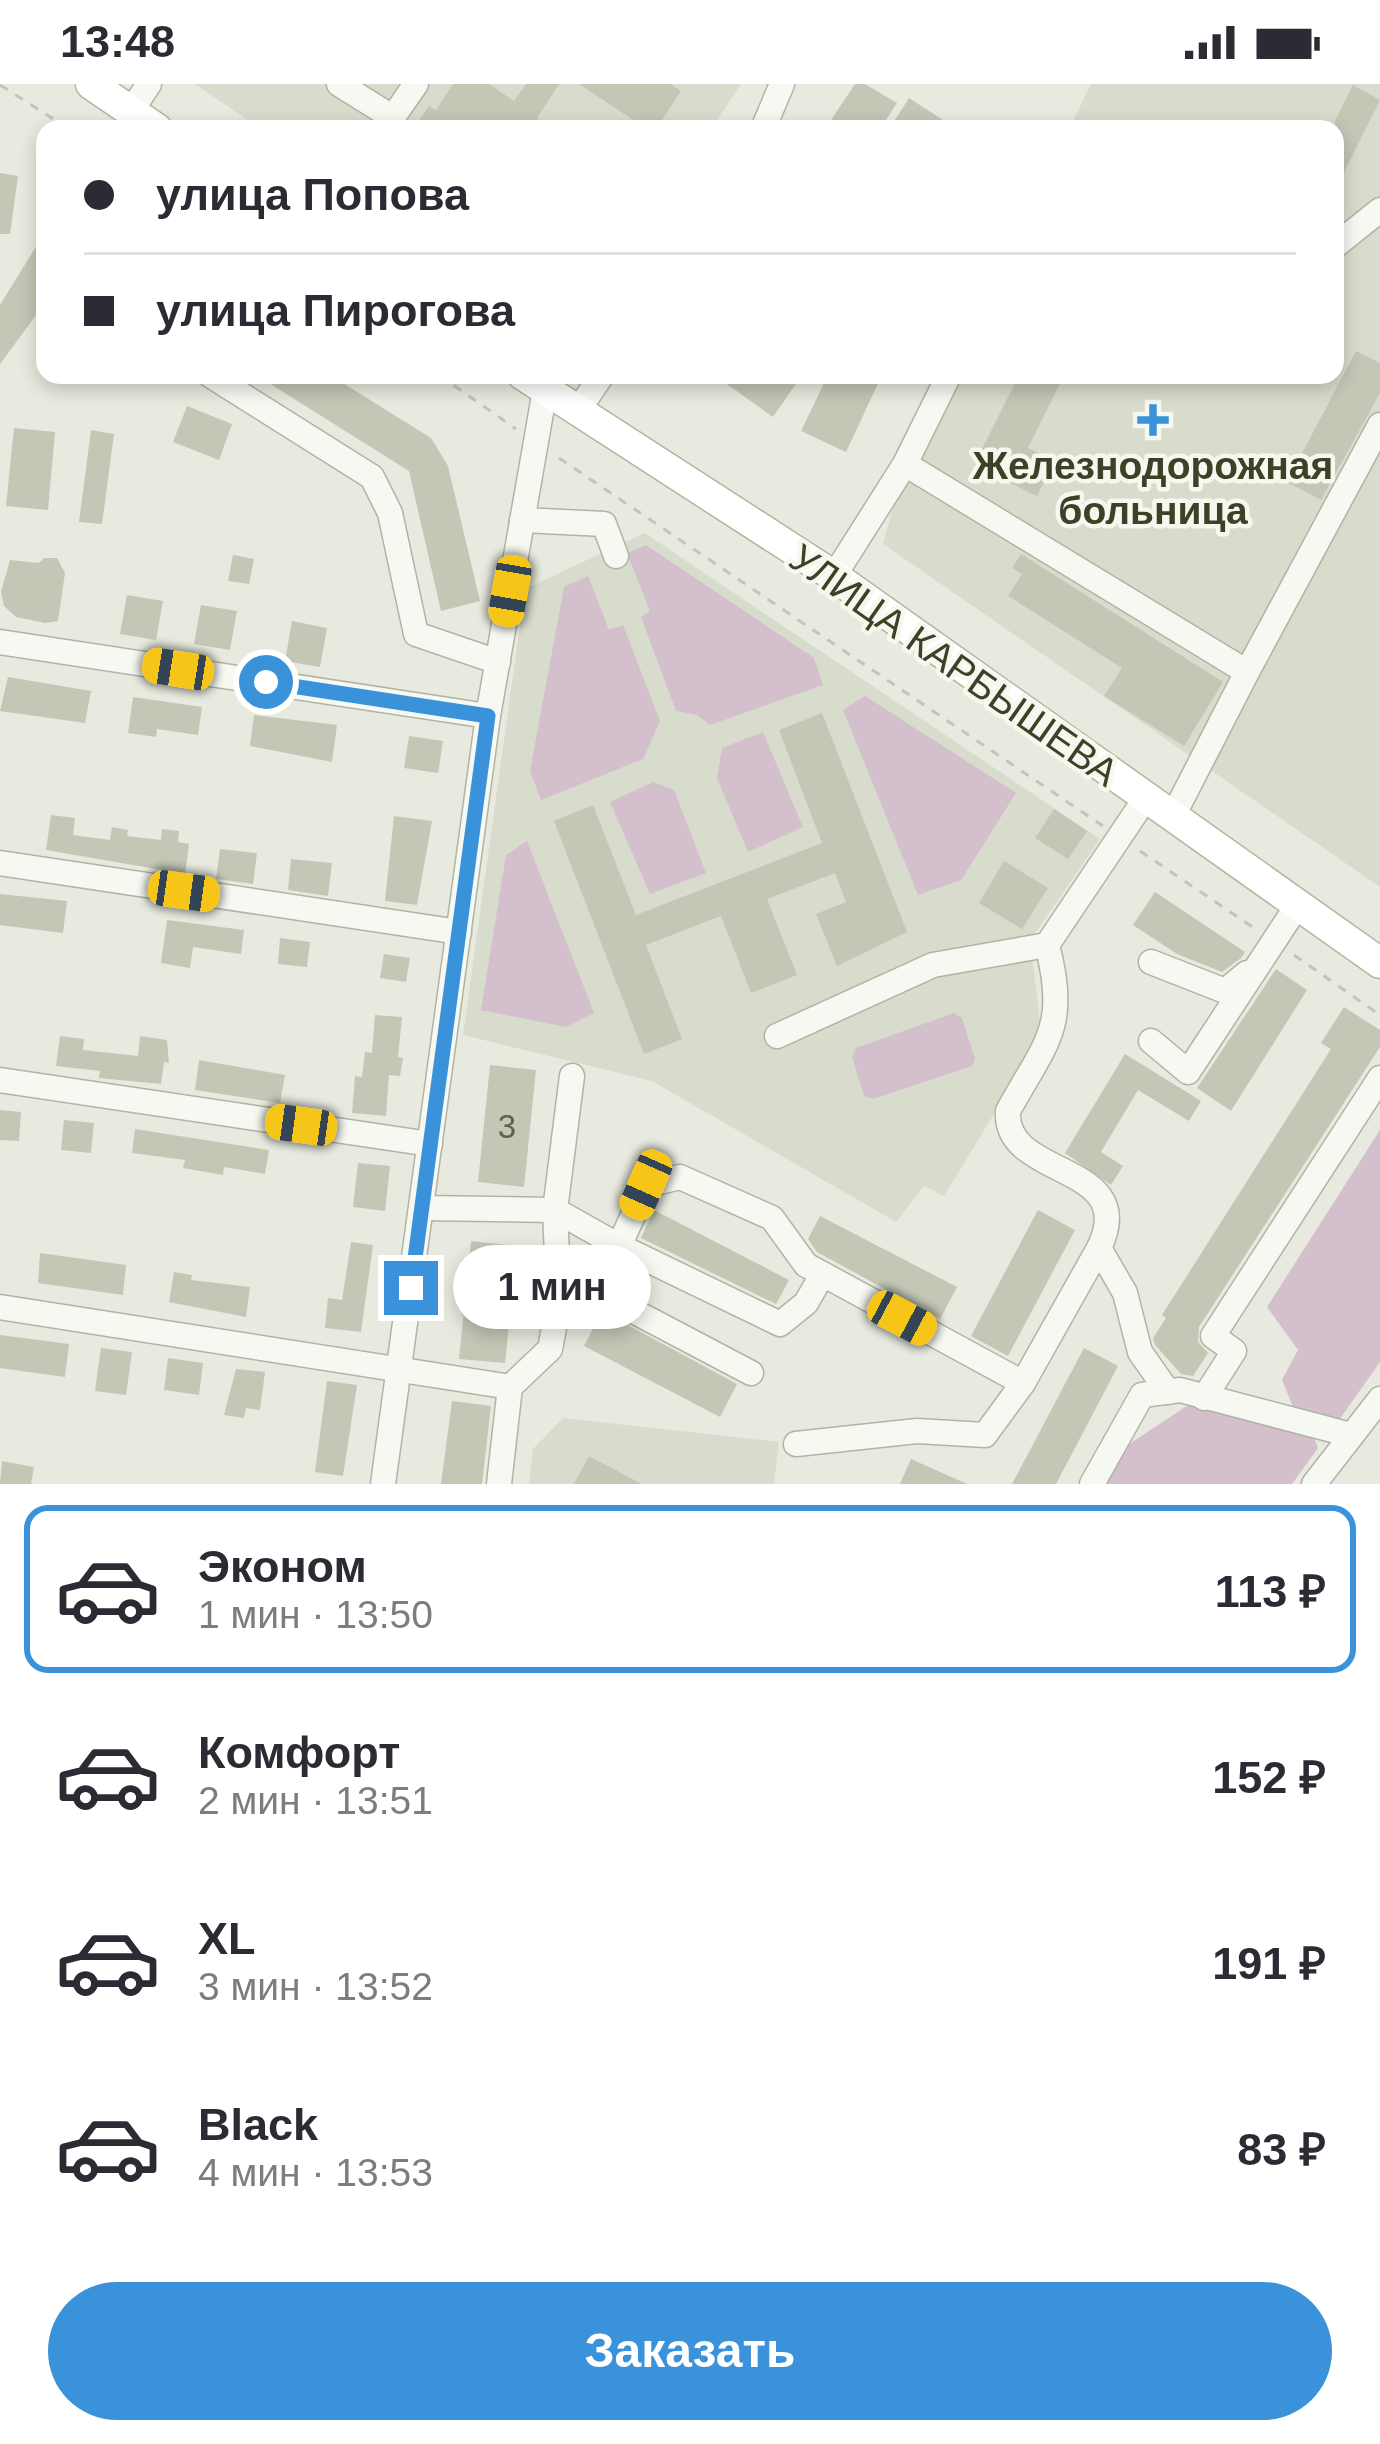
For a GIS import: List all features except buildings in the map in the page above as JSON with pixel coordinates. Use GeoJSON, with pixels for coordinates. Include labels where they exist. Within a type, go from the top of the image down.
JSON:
{"type":"FeatureCollection","features":[{"type":"Feature","properties":{"kind":"main road"},"geometry":{"type":"LineString","coordinates":[[91,84],[144,120]]}},
{"type":"Feature","properties":{"kind":"main road","name":"УЛИЦА КАРБЫШЕВА"},"geometry":{"type":"LineString","coordinates":[[537,384],[834,576],[1380,963]]}},
{"type":"Feature","properties":{"kind":"street"},"geometry":{"type":"LineString","coordinates":[[131,111],[149,84]]}},
{"type":"Feature","properties":{"kind":"street"},"geometry":{"type":"LineString","coordinates":[[339,84],[385,120]]}},
{"type":"Feature","properties":{"kind":"street"},"geometry":{"type":"LineString","coordinates":[[391,120],[416,84]]}},
{"type":"Feature","properties":{"kind":"street"},"geometry":{"type":"LineString","coordinates":[[767,120],[782,84]]}},
{"type":"Feature","properties":{"kind":"street"},"geometry":{"type":"LineString","coordinates":[[1344,239],[1380,210]]}},
{"type":"Feature","properties":{"kind":"street"},"geometry":{"type":"LineString","coordinates":[[224,384],[372,477],[390,513],[416,634],[498,662]]}},
{"type":"Feature","properties":{"kind":"street"},"geometry":{"type":"LineString","coordinates":[[383,1484],[488,716],[535,441],[534,384]]}},
{"type":"Feature","properties":{"kind":"street"},"geometry":{"type":"LineString","coordinates":[[577,412],[596,384]]}},
{"type":"Feature","properties":{"kind":"street"},"geometry":{"type":"LineString","coordinates":[[834,576],[905,464],[945,384]]}},
{"type":"Feature","properties":{"kind":"street"},"geometry":{"type":"LineString","coordinates":[[1172,818],[1380,425]]}},
{"type":"Feature","properties":{"kind":"street"},"geometry":{"type":"LineString","coordinates":[[905,464],[1247,672]]}},
{"type":"Feature","properties":{"kind":"street"},"geometry":{"type":"LineString","coordinates":[[522,520],[604,524],[616,556]]}},
{"type":"Feature","properties":{"kind":"street"},"geometry":{"type":"LineString","coordinates":[[0,642],[488,716]]}},
{"type":"Feature","properties":{"kind":"street"},"geometry":{"type":"LineString","coordinates":[[777,1036],[933,965],[1047,945],[1145,799]]}},
{"type":"Feature","properties":{"kind":"street"},"geometry":{"type":"LineString","coordinates":[[0,863],[459,932]]}},
{"type":"Feature","properties":{"kind":"street"},"geometry":{"type":"LineString","coordinates":[[1151,1041],[1188,1072],[1297,906]]}},
{"type":"Feature","properties":{"kind":"street"},"geometry":{"type":"LineString","coordinates":[[796,1444],[916,1431],[986,1435],[1023,1383],[1099,1248],[1108,1228],[1107,1207],[1091,1187],[1015,1142],[1007,1123],[1008,1111],[1057,1022],[1060,994],[1047,945]]}},
{"type":"Feature","properties":{"kind":"street"},"geometry":{"type":"LineString","coordinates":[[1151,962],[1225,991],[1258,964]]}},
{"type":"Feature","properties":{"kind":"street"},"geometry":{"type":"LineString","coordinates":[[499,1484],[510,1387],[550,1349],[560,1301],[555,1210],[572,1076]]}},
{"type":"Feature","properties":{"kind":"street"},"geometry":{"type":"LineString","coordinates":[[1204,1398],[1234,1351],[1213,1336],[1380,1078]]}},
{"type":"Feature","properties":{"kind":"street"},"geometry":{"type":"LineString","coordinates":[[0,1080],[430,1144]]}},
{"type":"Feature","properties":{"kind":"street"},"geometry":{"type":"LineString","coordinates":[[751,1373],[622,1305],[609,1287],[619,1246],[646,1185],[680,1177],[772,1218],[792,1251],[822,1275],[1023,1383]]}},
{"type":"Feature","properties":{"kind":"street"},"geometry":{"type":"LineString","coordinates":[[422,1208],[555,1210],[780,1324],[806,1303],[822,1275]]}},
{"type":"Feature","properties":{"kind":"street"},"geometry":{"type":"LineString","coordinates":[[1099,1248],[1125,1293],[1139,1352],[1168,1392]]}},
{"type":"Feature","properties":{"kind":"street"},"geometry":{"type":"LineString","coordinates":[[0,1307],[510,1387]]}},
{"type":"Feature","properties":{"kind":"street"},"geometry":{"type":"LineString","coordinates":[[1092,1484],[1142,1395],[1168,1392],[1204,1398],[1351,1435]]}},
{"type":"Feature","properties":{"kind":"street"},"geometry":{"type":"LineString","coordinates":[[1314,1484],[1380,1400]]}},
{"type":"Feature","properties":{"kind":"path"},"geometry":{"type":"LineString","coordinates":[[0,85],[55,120]]}},
{"type":"Feature","properties":{"kind":"path"},"geometry":{"type":"LineString","coordinates":[[452,384],[1380,1015]]}},
{"type":"Feature","properties":{"kind":"shaded area"},"geometry":{"type":"Polygon","coordinates":[[[195,84],[741,84],[717,120],[248,120],[195,84]]]}},
{"type":"Feature","properties":{"kind":"shaded area","name":"Железнодорожная больница"},"geometry":{"type":"Polygon","coordinates":[[[1091,84],[1380,84],[1380,887],[883,544],[905,464],[945,384],[1344,384],[1344,120],[1073,120],[1091,84]]]}},
{"type":"Feature","properties":{"kind":"shaded area"},"geometry":{"type":"Polygon","coordinates":[[[645,533],[1100,839],[1030,941],[1042,1035],[944,1196],[924,1186],[896,1222],[652,1081],[463,1035],[525,589],[645,533]]]}},
{"type":"Feature","properties":{"kind":"shaded area"},"geometry":{"type":"Polygon","coordinates":[[[646,545],[814,658],[823,685],[710,725],[697,715],[676,711],[641,617],[650,611],[627,553],[646,545]]]}},
{"type":"Feature","properties":{"kind":"shaded area"},"geometry":{"type":"Polygon","coordinates":[[[588,576],[609,630],[623,625],[660,721],[643,759],[541,800],[530,771],[564,587],[588,576]]]}},
{"type":"Feature","properties":{"kind":"shaded area"},"geometry":{"type":"Polygon","coordinates":[[[865,696],[1016,793],[961,880],[918,895],[843,710],[865,696]]]}},
{"type":"Feature","properties":{"kind":"shaded area"},"geometry":{"type":"Polygon","coordinates":[[[763,732],[803,827],[748,852],[717,778],[722,748],[763,732]]]}},
{"type":"Feature","properties":{"kind":"shaded area"},"geometry":{"type":"Polygon","coordinates":[[[653,782],[674,790],[706,873],[650,894],[610,802],[653,782]]]}},
{"type":"Feature","properties":{"kind":"shaded area"},"geometry":{"type":"Polygon","coordinates":[[[527,841],[594,1013],[566,1027],[481,1010],[506,855],[527,841]]]}},
{"type":"Feature","properties":{"kind":"shaded area"},"geometry":{"type":"Polygon","coordinates":[[[954,1013],[962,1018],[975,1059],[972,1066],[873,1099],[864,1096],[852,1057],[856,1048],[954,1013]]]}},
{"type":"Feature","properties":{"kind":"shaded area"},"geometry":{"type":"Polygon","coordinates":[[[1380,1130],[1380,1362],[1337,1423],[1295,1412],[1282,1380],[1298,1350],[1267,1307],[1380,1130]]]}},
{"type":"Feature","properties":{"kind":"shaded area"},"geometry":{"type":"Polygon","coordinates":[[[1190,1404],[1314,1438],[1318,1448],[1292,1484],[1105,1484],[1126,1446],[1190,1404]]]}},
{"type":"Feature","properties":{"kind":"shaded area"},"geometry":{"type":"Polygon","coordinates":[[[563,1418],[779,1442],[774,1484],[529,1484],[533,1449],[563,1418]]]}},
{"type":"Feature","properties":{"kind":"place","name":"Железнодорожная больница"},"geometry":{"type":"Point","coordinates":[1153,420]}},
{"type":"Feature","properties":{"kind":"route"},"geometry":{"type":"LineString","coordinates":[[266,682],[488,716],[411,1288]]}}]}
